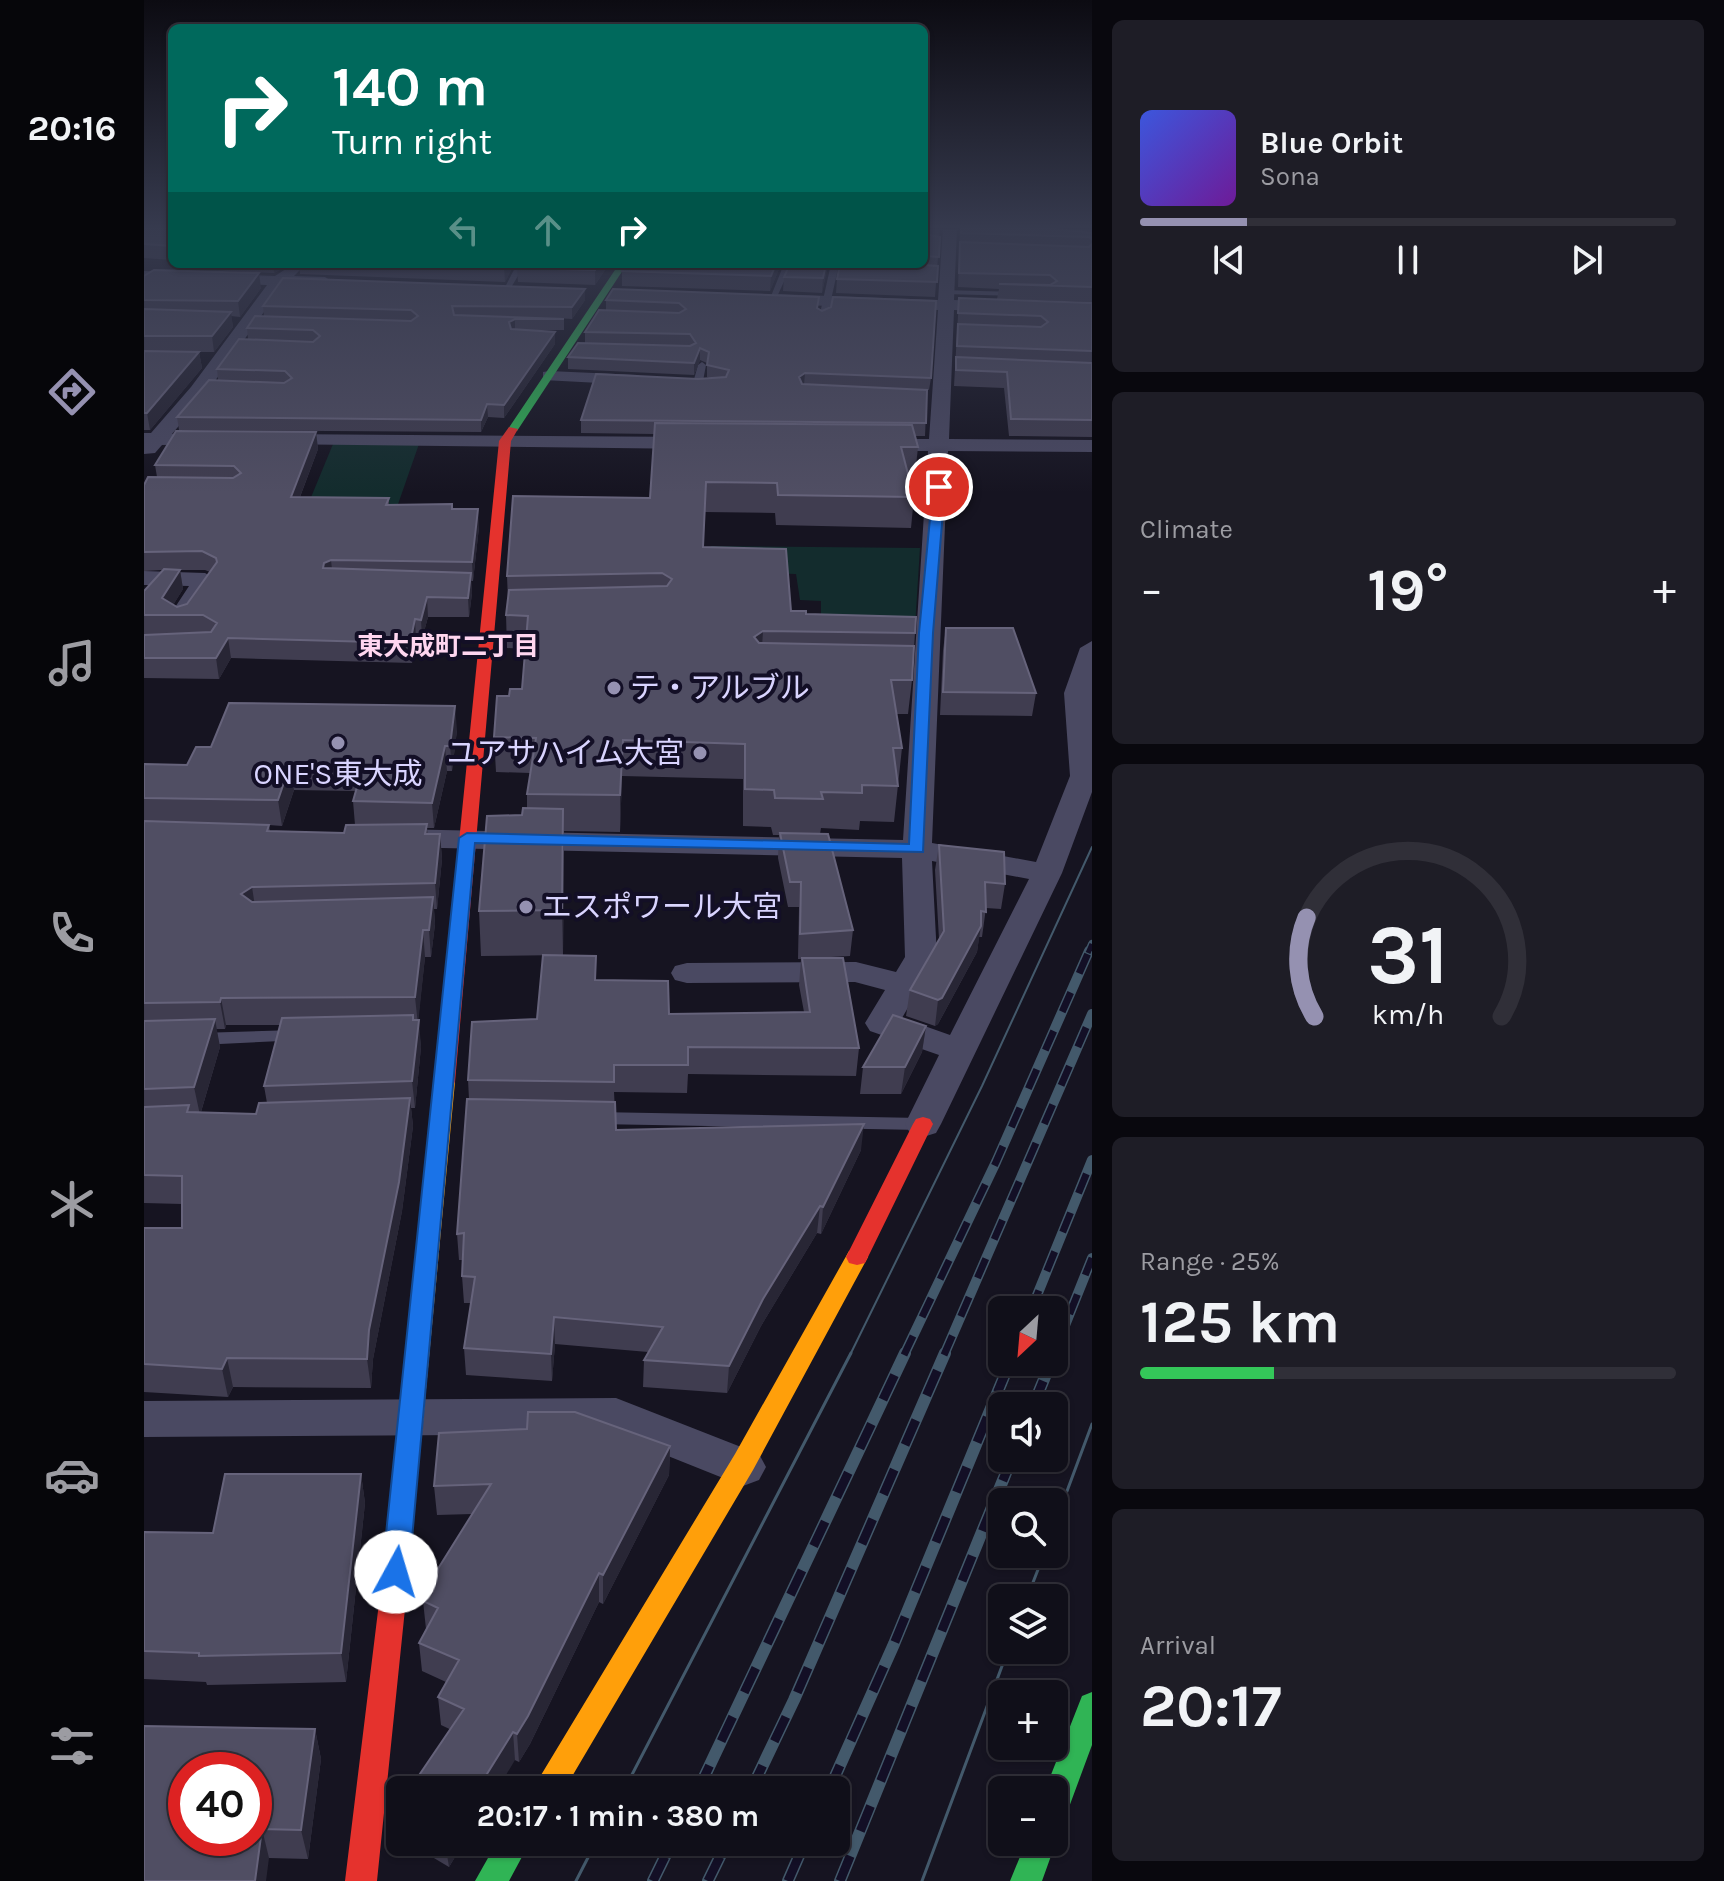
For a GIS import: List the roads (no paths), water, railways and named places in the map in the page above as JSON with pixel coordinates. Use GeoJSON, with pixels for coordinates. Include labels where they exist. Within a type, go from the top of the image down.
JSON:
{"type":"FeatureCollection","features":[{"type":"Feature","properties":{"kind":"main road"},"geometry":{"type":"LineString","coordinates":[[361,1881],[413,1418],[442,1116],[442,1033],[452,917],[467,838],[496,616],[483,587],[491,510],[505,441],[578,332],[592,317]]}},
{"type":"Feature","properties":{"kind":"main road"},"geometry":{"type":"LineString","coordinates":[[555,1776],[743,1467],[883,1209],[923,1124]]}},
{"type":"Feature","properties":{"kind":"main road"},"geometry":{"type":"LineString","coordinates":[[1066,1776],[1092,1706]]}},
{"type":"Feature","properties":{"kind":"main road"},"geometry":{"type":"LineString","coordinates":[[491,1881],[506,1856]]}},
{"type":"Feature","properties":{"kind":"main road"},"geometry":{"type":"LineString","coordinates":[[1026,1881],[1036,1856]]}},
{"type":"Feature","properties":{"kind":"street"},"geometry":{"type":"LineString","coordinates":[[148,444],[208,387],[220,360],[238,345],[253,317]]}},
{"type":"Feature","properties":{"kind":"street"},"geometry":{"type":"LineString","coordinates":[[947,317],[949,368],[933,397],[940,446],[917,673],[917,849],[921,957],[882,1023],[959,1050]]}},
{"type":"Feature","properties":{"kind":"street"},"geometry":{"type":"LineString","coordinates":[[190,360],[220,360]]}},
{"type":"Feature","properties":{"kind":"street"},"geometry":{"type":"LineString","coordinates":[[549,376],[653,381]]}},
{"type":"Feature","properties":{"kind":"street"},"geometry":{"type":"LineString","coordinates":[[148,444],[242,440],[722,443]]}},
{"type":"Feature","properties":{"kind":"street"},"geometry":{"type":"LineString","coordinates":[[847,445],[1092,446]]}},
{"type":"Feature","properties":{"kind":"street"},"geometry":{"type":"LineString","coordinates":[[144,578],[205,580],[180,617]]}},
{"type":"Feature","properties":{"kind":"street"},"geometry":{"type":"LineString","coordinates":[[923,1124],[1047,873],[1084,776],[1077,693],[1092,648]]}},
{"type":"Feature","properties":{"kind":"street"},"geometry":{"type":"LineString","coordinates":[[363,839],[467,838],[917,849],[1047,873]]}},
{"type":"Feature","properties":{"kind":"street"},"geometry":{"type":"LineString","coordinates":[[687,973],[856,972],[905,985]]}},
{"type":"Feature","properties":{"kind":"street"},"geometry":{"type":"LineString","coordinates":[[144,1419],[616,1416],[743,1467]]}},
{"type":"Feature","properties":{"kind":"lane"},"geometry":{"type":"LineString","coordinates":[[694,377],[723,384]]}},
{"type":"Feature","properties":{"kind":"lane"},"geometry":{"type":"LineString","coordinates":[[175,1039],[312,1036]]}},
{"type":"Feature","properties":{"kind":"lane"},"geometry":{"type":"LineString","coordinates":[[581,1118],[923,1124]]}},
{"type":"Feature","properties":{"kind":"tram line"},"geometry":{"type":"LineString","coordinates":[[851,1354],[982,1086],[1092,847]]}},
{"type":"Feature","properties":{"kind":"tram line"},"geometry":{"type":"LineString","coordinates":[[631,1776],[851,1354]]}},
{"type":"Feature","properties":{"kind":"tram line"},"geometry":{"type":"LineString","coordinates":[[1068,1488],[1092,1424]]}},
{"type":"Feature","properties":{"kind":"tram line"},"geometry":{"type":"LineString","coordinates":[[1032,1584],[1039,1568]]}},
{"type":"Feature","properties":{"kind":"tram line"},"geometry":{"type":"LineString","coordinates":[[922,1881],[1003,1664]]}},
{"type":"Feature","properties":{"kind":"tram line"},"geometry":{"type":"LineString","coordinates":[[576,1881],[589,1856]]}},
{"type":"Feature","properties":{"kind":"railway"},"geometry":{"type":"LineString","coordinates":[[1088,953],[1092,944]]}},
{"type":"Feature","properties":{"kind":"railway"},"geometry":{"type":"LineString","coordinates":[[904,1355],[996,1162],[1089,951]]}},
{"type":"Feature","properties":{"kind":"railway"},"geometry":{"type":"LineString","coordinates":[[944,1355],[1092,1014]]}},
{"type":"Feature","properties":{"kind":"railway"},"geometry":{"type":"LineString","coordinates":[[1037,1296],[1092,1160]]}},
{"type":"Feature","properties":{"kind":"railway"},"geometry":{"type":"LineString","coordinates":[[1068,1318],[1092,1258]]}},
{"type":"Feature","properties":{"kind":"railway"},"geometry":{"type":"LineString","coordinates":[[705,1776],[905,1353]]}},
{"type":"Feature","properties":{"kind":"railway"},"geometry":{"type":"LineString","coordinates":[[758,1776],[794,1700],[945,1353]]}},
{"type":"Feature","properties":{"kind":"railway"},"geometry":{"type":"LineString","coordinates":[[835,1776],[894,1644],[1004,1376]]}},
{"type":"Feature","properties":{"kind":"railway"},"geometry":{"type":"LineString","coordinates":[[1039,1392],[1045,1376]]}},
{"type":"Feature","properties":{"kind":"railway"},"geometry":{"type":"LineString","coordinates":[[840,1881],[1006,1472]]}},
{"type":"Feature","properties":{"kind":"railway"},"geometry":{"type":"LineString","coordinates":[[653,1881],[665,1856]]}},
{"type":"Feature","properties":{"kind":"railway"},"geometry":{"type":"LineString","coordinates":[[708,1881],[720,1856]]}},
{"type":"Feature","properties":{"kind":"railway"},"geometry":{"type":"LineString","coordinates":[[788,1881],[799,1856]]}},
{"type":"Feature","properties":{"kind":"place","name":"テ・アルブル"},"geometry":{"type":"Point","coordinates":[614,688]}},
{"type":"Feature","properties":{"kind":"place","name":"ONE'S東大成"},"geometry":{"type":"Point","coordinates":[338,743]}},
{"type":"Feature","properties":{"kind":"place","name":"ユアサハイム大宮"},"geometry":{"type":"Point","coordinates":[700,753]}},
{"type":"Feature","properties":{"kind":"place","name":"エスポワール大宮"},"geometry":{"type":"Point","coordinates":[526,907]}},
{"type":"Feature","properties":{"kind":"district","name":"東大成町二丁目"},"geometry":{"type":"Point","coordinates":[448,646]}}]}
